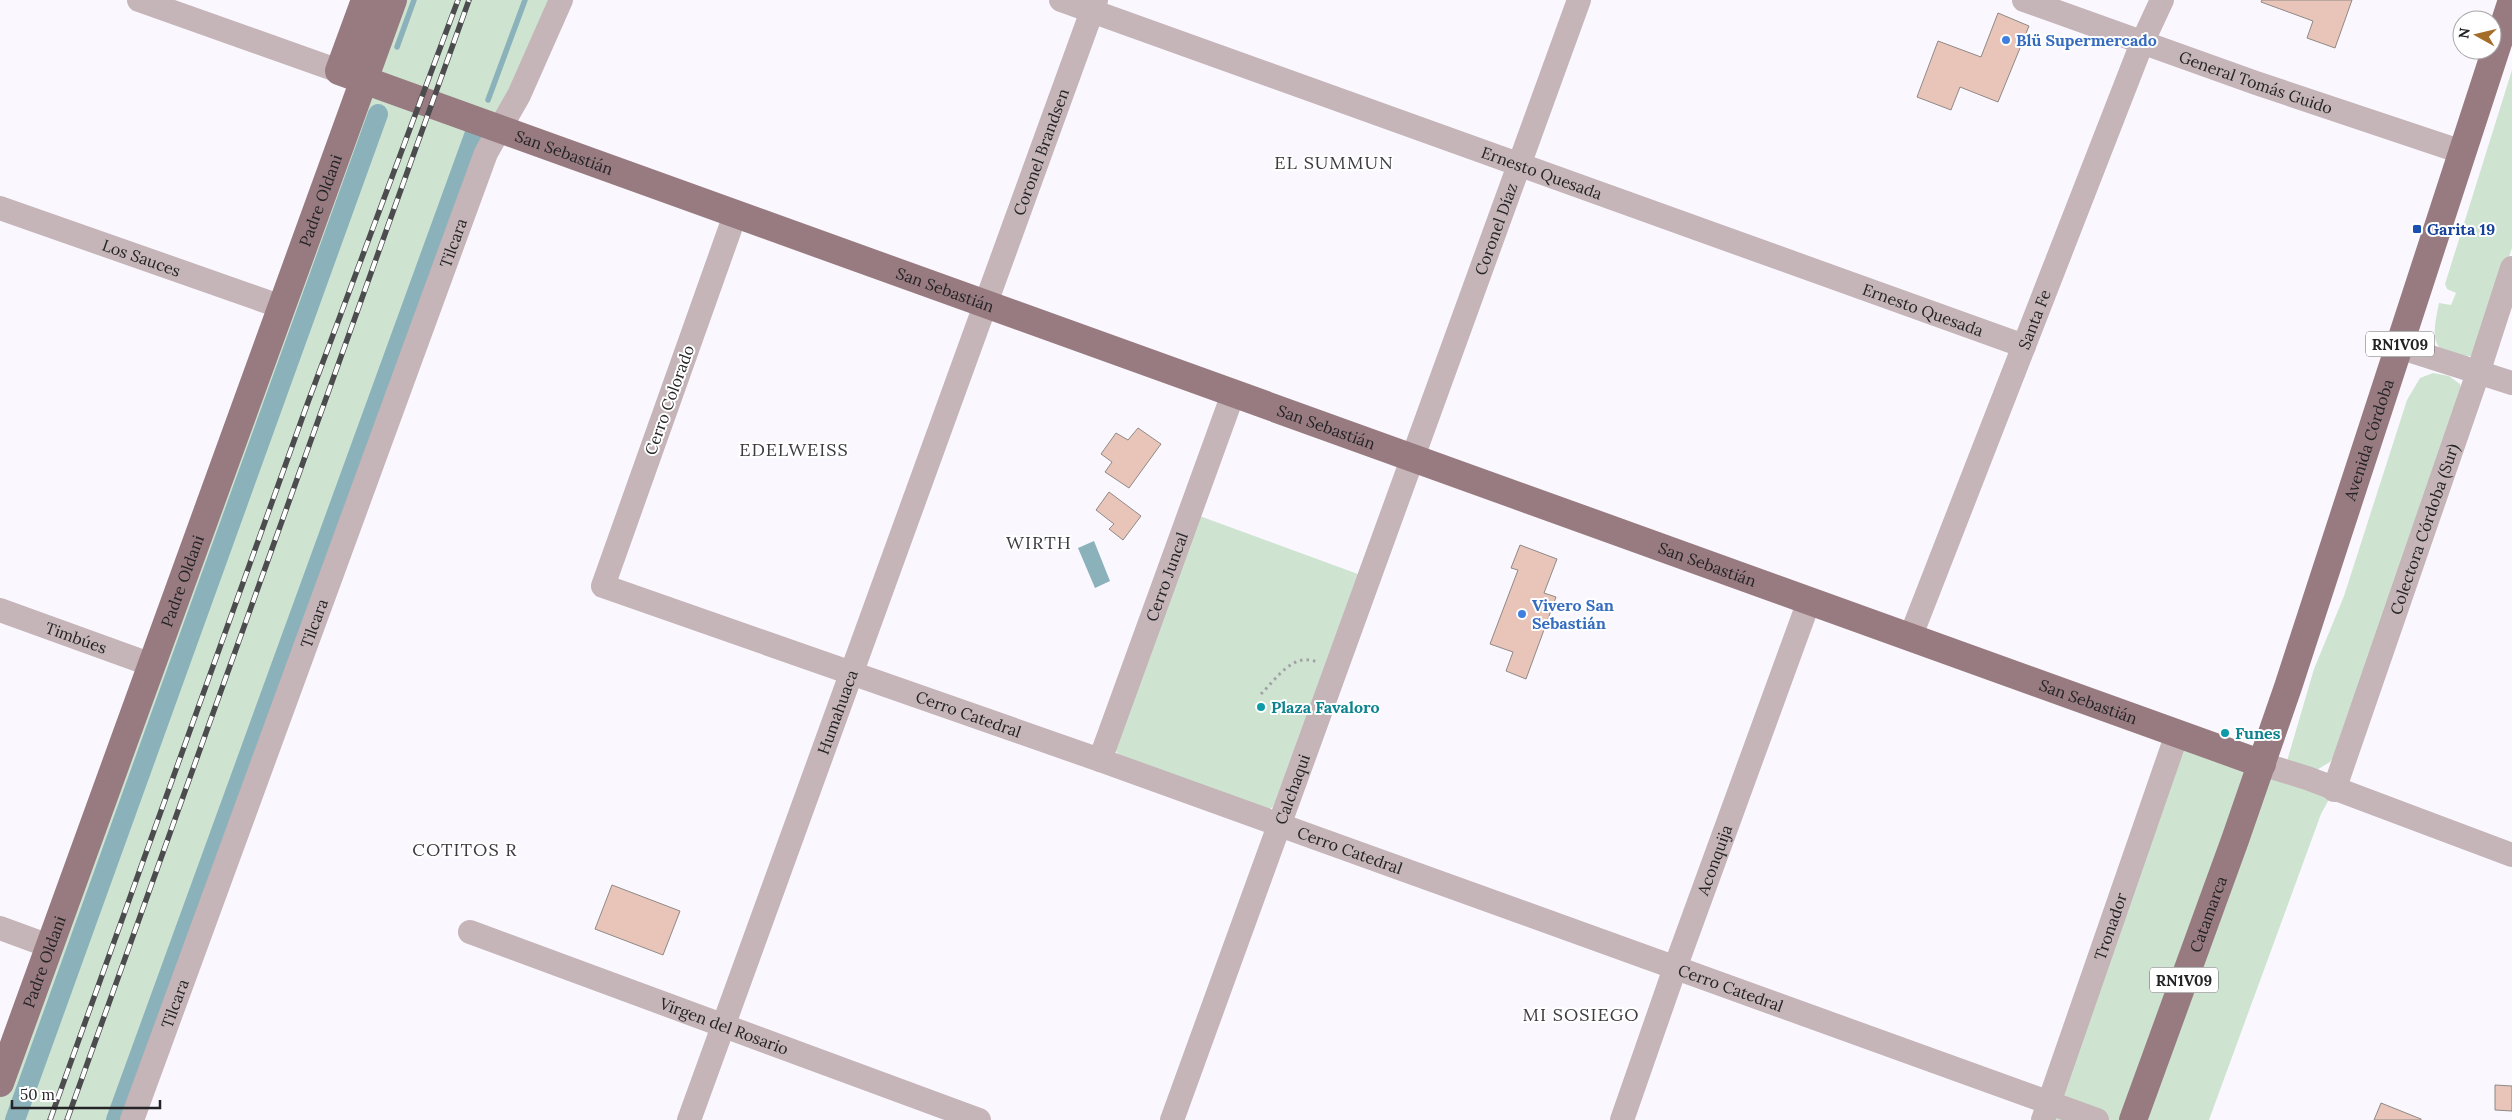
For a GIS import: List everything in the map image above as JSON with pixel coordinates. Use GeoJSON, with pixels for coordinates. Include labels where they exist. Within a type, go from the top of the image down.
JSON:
{"type":"FeatureCollection","features":[{"type":"Feature","properties":{"kind":"main road"},"geometry":{"type":"LineString","coordinates":[[339,71],[365,0]]}},
{"type":"Feature","properties":{"kind":"main road","name":"Padre Oldani"},"geometry":{"type":"LineString","coordinates":[[0,1083],[393,0]]}},
{"type":"Feature","properties":{"kind":"main road","name":"Avenida Córdoba"},"geometry":{"type":"LineString","coordinates":[[2262,764],[2512,0]]}},
{"type":"Feature","properties":{"kind":"main road","name":"San Sebastián"},"geometry":{"type":"LineString","coordinates":[[339,71],[2262,764]]}},
{"type":"Feature","properties":{"kind":"main road","name":"Catamarca"},"geometry":{"type":"LineString","coordinates":[[2133,1120],[2262,764]]}},
{"type":"Feature","properties":{"kind":"street","name":"San Sebastián"},"geometry":{"type":"LineString","coordinates":[[139,0],[339,71]]}},
{"type":"Feature","properties":{"kind":"street","name":"Tilcara"},"geometry":{"type":"LineString","coordinates":[[132,1120],[486,153],[519,95],[561,0]]}},
{"type":"Feature","properties":{"kind":"street","name":"Ernesto Quesada"},"geometry":{"type":"LineString","coordinates":[[1061,0],[1094,6],[1519,165],[2024,346]]}},
{"type":"Feature","properties":{"kind":"street","name":"Coronel Díaz"},"geometry":{"type":"LineString","coordinates":[[1412,458],[1579,0]]}},
{"type":"Feature","properties":{"kind":"street","name":"General Tomás Guido"},"geometry":{"type":"LineString","coordinates":[[2024,0],[2462,152]]}},
{"type":"Feature","properties":{"kind":"street","name":"Santa Fe"},"geometry":{"type":"LineString","coordinates":[[1910,638],[2142,42],[2162,0]]}},
{"type":"Feature","properties":{"kind":"street","name":"Coronel Brandsen"},"geometry":{"type":"LineString","coordinates":[[985,304],[1094,6]]}},
{"type":"Feature","properties":{"kind":"street","name":"Los Sauces"},"geometry":{"type":"LineString","coordinates":[[0,208],[282,307]]}},
{"type":"Feature","properties":{"kind":"street","name":"Cerro Colorado"},"geometry":{"type":"LineString","coordinates":[[603,586],[735,215]]}},
{"type":"Feature","properties":{"kind":"street","name":"Colectora Córdoba (Sur)"},"geometry":{"type":"LineString","coordinates":[[2334,790],[2478,373],[2512,268]]}},
{"type":"Feature","properties":{"kind":"street","name":"Humahuaca"},"geometry":{"type":"LineString","coordinates":[[689,1120],[985,304]]}},
{"type":"Feature","properties":{"kind":"street"},"geometry":{"type":"LineString","coordinates":[[2399,348],[2512,382]]}},
{"type":"Feature","properties":{"kind":"street","name":"Cerro Juncal"},"geometry":{"type":"LineString","coordinates":[[1100,760],[1233,394]]}},
{"type":"Feature","properties":{"kind":"street","name":"Calchaqui"},"geometry":{"type":"LineString","coordinates":[[1172,1120],[1412,458]]}},
{"type":"Feature","properties":{"kind":"street","name":"Cerro Catedral"},"geometry":{"type":"LineString","coordinates":[[603,586],[1100,760],[1675,968],[2046,1112],[2096,1120]]}},
{"type":"Feature","properties":{"kind":"street","name":"Aconquija"},"geometry":{"type":"LineString","coordinates":[[1622,1120],[1675,968],[1809,601]]}},
{"type":"Feature","properties":{"kind":"street","name":"Timbúes"},"geometry":{"type":"LineString","coordinates":[[0,610],[152,665]]}},
{"type":"Feature","properties":{"kind":"street","name":"Tronador"},"geometry":{"type":"LineString","coordinates":[[2046,1112],[2177,734]]}},
{"type":"Feature","properties":{"kind":"street","name":"San Sebastián"},"geometry":{"type":"LineString","coordinates":[[2262,764],[2512,855]]}},
{"type":"Feature","properties":{"kind":"street"},"geometry":{"type":"LineString","coordinates":[[0,928],[50,946]]}},
{"type":"Feature","properties":{"kind":"street","name":"Virgen del Rosario"},"geometry":{"type":"LineString","coordinates":[[470,932],[979,1120]]}},
{"type":"Feature","properties":{"kind":"path"},"geometry":{"type":"LineString","coordinates":[[1261,694],[1296,660],[1307,658],[1336,670]]}},
{"type":"Feature","properties":{"kind":"green space"},"geometry":{"type":"Polygon","coordinates":[[[393,0],[561,0],[519,95],[132,1120],[0,1120],[0,1083],[393,0]]]}},
{"type":"Feature","properties":{"kind":"green space"},"geometry":{"type":"Polygon","coordinates":[[[2512,70],[2512,248],[2480,343],[2471,356],[2447,353],[2436,342],[2435,326],[2439,303],[2451,305],[2456,293],[2447,289],[2445,284],[2512,70]]]}},
{"type":"Feature","properties":{"kind":"green space"},"geometry":{"type":"Polygon","coordinates":[[[2433,373],[2449,376],[2460,384],[2463,397],[2346,737],[2330,762],[2315,771],[2287,761],[2314,669],[2344,596],[2407,400],[2420,378],[2433,373]]]}},
{"type":"Feature","properties":{"kind":"green space","name":"Plaza Favaloro"},"geometry":{"type":"Polygon","coordinates":[[[1197,515],[1358,574],[1273,807],[1264,812],[1118,754],[1114,748],[1197,515]]]}},
{"type":"Feature","properties":{"kind":"green space"},"geometry":{"type":"Polygon","coordinates":[[[2177,734],[2334,790],[2321,814],[2209,1120],[2043,1120],[2177,734]]]}},
{"type":"Feature","properties":{"kind":"water"},"geometry":{"type":"Polygon","coordinates":[[[1094,541],[1110,581],[1095,588],[1078,548],[1094,541]]]}},
{"type":"Feature","properties":{"kind":"building"},"geometry":{"type":"Polygon","coordinates":[[[2262,0],[2352,0],[2335,48],[2307,38],[2313,21],[2261,2],[2262,0]]]}},
{"type":"Feature","properties":{"kind":"building"},"geometry":{"type":"Polygon","coordinates":[[[1998,13],[2029,26],[1998,102],[1960,87],[1951,110],[1917,97],[1938,41],[1981,57],[1998,13]]]}},
{"type":"Feature","properties":{"kind":"building"},"geometry":{"type":"Polygon","coordinates":[[[1138,428],[1161,444],[1129,488],[1105,472],[1112,462],[1101,454],[1116,433],[1128,440],[1138,428]]]}},
{"type":"Feature","properties":{"kind":"building"},"geometry":{"type":"Polygon","coordinates":[[[1109,492],[1141,516],[1123,540],[1109,529],[1114,524],[1096,510],[1109,492]]]}},
{"type":"Feature","properties":{"kind":"building"},"geometry":{"type":"Polygon","coordinates":[[[1520,545],[1557,559],[1544,593],[1556,597],[1526,679],[1506,671],[1513,652],[1490,644],[1518,570],[1511,568],[1520,545]]]}},
{"type":"Feature","properties":{"kind":"building"},"geometry":{"type":"Polygon","coordinates":[[[612,885],[680,911],[663,955],[595,929],[612,885]]]}},
{"type":"Feature","properties":{"kind":"building"},"geometry":{"type":"Polygon","coordinates":[[[2495,1085],[2512,1086],[2512,1111],[2495,1110],[2495,1085]]]}},
{"type":"Feature","properties":{"kind":"building"},"geometry":{"type":"Polygon","coordinates":[[[2381,1103],[2421,1119],[2421,1120],[2374,1120],[2381,1103]]]}},
{"type":"Feature","properties":{"kind":"waterway"},"geometry":{"type":"LineString","coordinates":[[397,47],[414,0]]}},
{"type":"Feature","properties":{"kind":"waterway"},"geometry":{"type":"LineString","coordinates":[[488,100],[525,0]]}},
{"type":"Feature","properties":{"kind":"waterway"},"geometry":{"type":"LineString","coordinates":[[15,1120],[378,114]]}},
{"type":"Feature","properties":{"kind":"waterway"},"geometry":{"type":"LineString","coordinates":[[116,1120],[475,133]]}},
{"type":"Feature","properties":{"kind":"railway"},"geometry":{"type":"LineString","coordinates":[[50,1120],[308,402],[458,0]]}},
{"type":"Feature","properties":{"kind":"railway"},"geometry":{"type":"LineString","coordinates":[[67,1120],[469,0]]}},
{"type":"Feature","properties":{"kind":"place","name":"Blü Supermercado"},"geometry":{"type":"Point","coordinates":[2006,40]}},
{"type":"Feature","properties":{"kind":"place","name":"Garita 19"},"geometry":{"type":"Point","coordinates":[2417,229]}},
{"type":"Feature","properties":{"kind":"place","name":"Vivero San Sebastián"},"geometry":{"type":"Point","coordinates":[1522,614]}},
{"type":"Feature","properties":{"kind":"place","name":"Plaza Favaloro"},"geometry":{"type":"Point","coordinates":[1261,707]}},
{"type":"Feature","properties":{"kind":"place","name":"Funes"},"geometry":{"type":"Point","coordinates":[2225,733]}},
{"type":"Feature","properties":{"kind":"district","name":"EL SUMMUN"},"geometry":{"type":"Point","coordinates":[1334,162]}},
{"type":"Feature","properties":{"kind":"district","name":"EDELWEISS"},"geometry":{"type":"Point","coordinates":[794,449]}},
{"type":"Feature","properties":{"kind":"district","name":"WIRTH"},"geometry":{"type":"Point","coordinates":[1039,542]}},
{"type":"Feature","properties":{"kind":"district","name":"COTITOS R"},"geometry":{"type":"Point","coordinates":[465,849]}},
{"type":"Feature","properties":{"kind":"district","name":"MI SOSIEGO"},"geometry":{"type":"Point","coordinates":[1581,1014]}}]}
